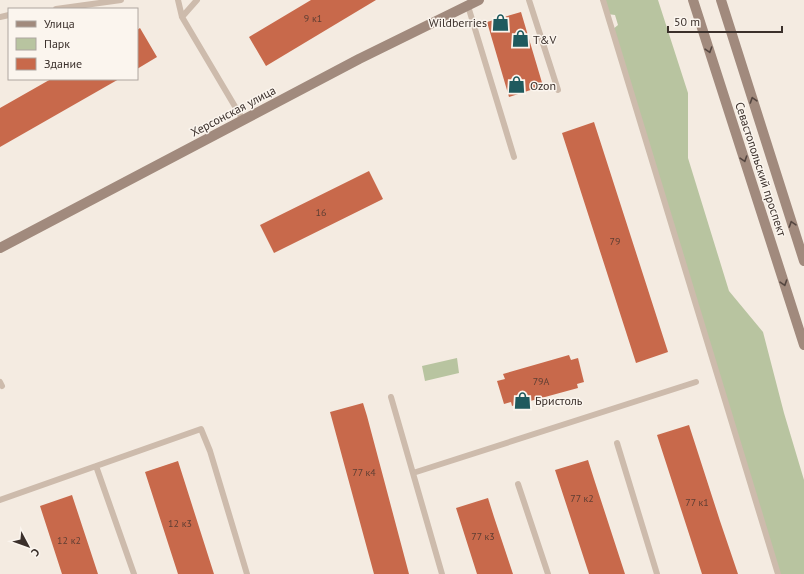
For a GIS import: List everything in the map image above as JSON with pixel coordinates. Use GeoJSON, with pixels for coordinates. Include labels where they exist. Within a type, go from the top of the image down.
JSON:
{"type":"FeatureCollection","features":[{"type":"Feature","properties":{"kind":"main road","name":"Херсонская улица"},"geometry":{"type":"LineString","coordinates":[[0,248],[359,59],[479,0]]}},
{"type":"Feature","properties":{"kind":"main road","name":"Севастопольский проспект"},"geometry":{"type":"LineString","coordinates":[[693,0],[804,345]]}},
{"type":"Feature","properties":{"kind":"main road","name":"Севастопольский проспект"},"geometry":{"type":"LineString","coordinates":[[721,0],[804,261]]}},
{"type":"Feature","properties":{"kind":"lane"},"geometry":{"type":"LineString","coordinates":[[63,8],[121,0]]}},
{"type":"Feature","properties":{"kind":"lane"},"geometry":{"type":"LineString","coordinates":[[178,0],[182,17],[244,120]]}},
{"type":"Feature","properties":{"kind":"lane"},"geometry":{"type":"LineString","coordinates":[[182,17],[197,0]]}},
{"type":"Feature","properties":{"kind":"lane"},"geometry":{"type":"LineString","coordinates":[[529,0],[558,90]]}},
{"type":"Feature","properties":{"kind":"lane"},"geometry":{"type":"LineString","coordinates":[[603,0],[778,574]]}},
{"type":"Feature","properties":{"kind":"lane"},"geometry":{"type":"LineString","coordinates":[[468,6],[514,157]]}},
{"type":"Feature","properties":{"kind":"lane"},"geometry":{"type":"LineString","coordinates":[[413,473],[696,382]]}},
{"type":"Feature","properties":{"kind":"lane"},"geometry":{"type":"LineString","coordinates":[[391,397],[442,574]]}},
{"type":"Feature","properties":{"kind":"lane"},"geometry":{"type":"LineString","coordinates":[[0,500],[201,429],[210,451],[247,574]]}},
{"type":"Feature","properties":{"kind":"lane"},"geometry":{"type":"LineString","coordinates":[[618,443],[657,574]]}},
{"type":"Feature","properties":{"kind":"lane"},"geometry":{"type":"LineString","coordinates":[[96,466],[134,574]]}},
{"type":"Feature","properties":{"kind":"lane"},"geometry":{"type":"LineString","coordinates":[[518,484],[548,574]]}},
{"type":"Feature","properties":{"kind":"green space"},"geometry":{"type":"Polygon","coordinates":[[[603,0],[658,0],[688,93],[688,158],[729,291],[763,332],[784,413],[804,480],[804,574],[778,574],[612,30],[618,25],[615,15],[607,14],[603,0]]]}},
{"type":"Feature","properties":{"kind":"green space"},"geometry":{"type":"Polygon","coordinates":[[[457,358],[459,373],[425,381],[422,366],[457,358]]]}},
{"type":"Feature","properties":{"kind":"building"},"geometry":{"type":"Polygon","coordinates":[[[311,0],[376,0],[266,66],[249,37],[311,0]]]}},
{"type":"Feature","properties":{"kind":"building"},"geometry":{"type":"Polygon","coordinates":[[[521,12],[543,86],[509,97],[487,22],[521,12]]]}},
{"type":"Feature","properties":{"kind":"building"},"geometry":{"type":"Polygon","coordinates":[[[140,28],[157,57],[138,68],[138,29],[140,28]]]}},
{"type":"Feature","properties":{"kind":"building"},"geometry":{"type":"Polygon","coordinates":[[[49,80],[117,80],[0,147],[0,108],[49,80]]]}},
{"type":"Feature","properties":{"kind":"building"},"geometry":{"type":"Polygon","coordinates":[[[594,122],[668,352],[636,363],[562,133],[594,122]]]}},
{"type":"Feature","properties":{"kind":"building"},"geometry":{"type":"Polygon","coordinates":[[[369,171],[383,199],[274,253],[260,225],[369,171]]]}},
{"type":"Feature","properties":{"kind":"building"},"geometry":{"type":"Polygon","coordinates":[[[569,355],[571,360],[578,358],[584,382],[577,384],[578,388],[512,406],[511,402],[504,404],[497,381],[505,379],[503,374],[569,355]]]}},
{"type":"Feature","properties":{"kind":"building"},"geometry":{"type":"Polygon","coordinates":[[[363,403],[409,574],[374,574],[330,412],[363,403]]]}},
{"type":"Feature","properties":{"kind":"building"},"geometry":{"type":"Polygon","coordinates":[[[689,425],[738,574],[702,574],[657,435],[689,425]]]}},
{"type":"Feature","properties":{"kind":"building"},"geometry":{"type":"Polygon","coordinates":[[[588,460],[625,574],[589,574],[555,470],[588,460]]]}},
{"type":"Feature","properties":{"kind":"building"},"geometry":{"type":"Polygon","coordinates":[[[178,461],[214,574],[178,574],[145,472],[178,461]]]}},
{"type":"Feature","properties":{"kind":"building"},"geometry":{"type":"Polygon","coordinates":[[[72,495],[98,574],[62,574],[40,506],[72,495]]]}},
{"type":"Feature","properties":{"kind":"building"},"geometry":{"type":"Polygon","coordinates":[[[488,498],[513,574],[477,574],[456,508],[488,498]]]}},
{"type":"Feature","properties":{"kind":"place","name":"Wildberries"},"geometry":{"type":"Point","coordinates":[500,22]}},
{"type":"Feature","properties":{"kind":"place","name":"T&V"},"geometry":{"type":"Point","coordinates":[520,39]}},
{"type":"Feature","properties":{"kind":"place","name":"Ozon"},"geometry":{"type":"Point","coordinates":[517,85]}},
{"type":"Feature","properties":{"kind":"place","name":"Бристоль"},"geometry":{"type":"Point","coordinates":[522,400]}}]}
